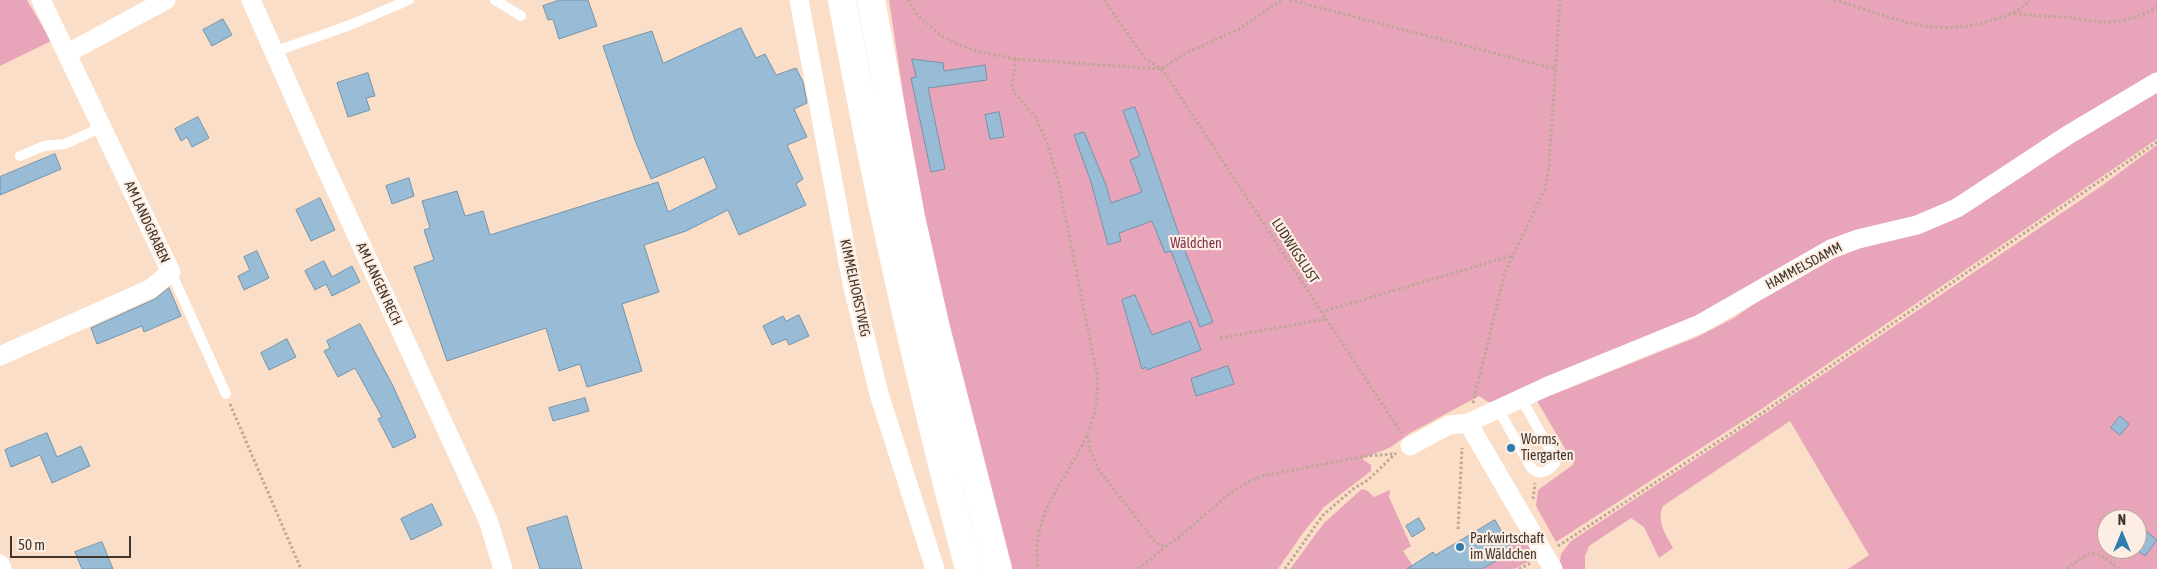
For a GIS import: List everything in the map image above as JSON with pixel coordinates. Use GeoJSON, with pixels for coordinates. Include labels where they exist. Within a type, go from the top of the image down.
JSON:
{"type":"FeatureCollection","features":[{"type":"Feature","properties":{"kind":"highway"},"geometry":{"type":"LineString","coordinates":[[842,0],[868,144],[903,302],[936,442],[969,569]]}},
{"type":"Feature","properties":{"kind":"highway"},"geometry":{"type":"LineString","coordinates":[[871,0],[911,217],[936,328],[998,569]]}},
{"type":"Feature","properties":{"kind":"street","name":"AM LANDGRABEN"},"geometry":{"type":"LineString","coordinates":[[0,356],[150,289],[170,272],[68,53],[41,0]]}},
{"type":"Feature","properties":{"kind":"street"},"geometry":{"type":"LineString","coordinates":[[68,53],[166,0]]}},
{"type":"Feature","properties":{"kind":"street","name":"AM LANGEN RECH"},"geometry":{"type":"LineString","coordinates":[[251,0],[488,520],[503,569]]}},
{"type":"Feature","properties":{"kind":"street","name":"KIMMELHORSTWEG"},"geometry":{"type":"LineString","coordinates":[[800,0],[852,283],[880,394],[935,569]]}},
{"type":"Feature","properties":{"kind":"street","name":"HAMMELSDAMM"},"geometry":{"type":"LineString","coordinates":[[1402,450],[1449,425],[1468,423],[1521,398],[1700,324],[1831,249],[1858,239],[1916,225],[1957,208],[2068,136],[2157,82]]}},
{"type":"Feature","properties":{"kind":"street"},"geometry":{"type":"LineString","coordinates":[[1468,423],[1550,564]]}},
{"type":"Feature","properties":{"kind":"street"},"geometry":{"type":"LineString","coordinates":[[0,564],[2,569]]}},
{"type":"Feature","properties":{"kind":"lane"},"geometry":{"type":"LineString","coordinates":[[274,52],[350,25],[409,0]]}},
{"type":"Feature","properties":{"kind":"lane"},"geometry":{"type":"LineString","coordinates":[[495,0],[521,16]]}},
{"type":"Feature","properties":{"kind":"lane"},"geometry":{"type":"LineString","coordinates":[[20,156],[44,146],[65,144],[102,127]]}},
{"type":"Feature","properties":{"kind":"lane"},"geometry":{"type":"LineString","coordinates":[[170,272],[226,394]]}},
{"type":"Feature","properties":{"kind":"lane"},"geometry":{"type":"LineString","coordinates":[[1498,409],[1532,469],[1537,473],[1542,473],[1555,463],[1554,457],[1521,398]]}},
{"type":"Feature","properties":{"kind":"path"},"geometry":{"type":"LineString","coordinates":[[908,0],[928,26],[955,43],[976,51],[1016,59],[1161,69],[1184,54],[1239,29],[1281,0]]}},
{"type":"Feature","properties":{"kind":"path","name":"LUDWIGSLUST"},"geometry":{"type":"LineString","coordinates":[[1104,0],[1145,58],[1161,69],[1326,319],[1402,450]]}},
{"type":"Feature","properties":{"kind":"path"},"geometry":{"type":"LineString","coordinates":[[1290,0],[1555,69]]}},
{"type":"Feature","properties":{"kind":"path"},"geometry":{"type":"LineString","coordinates":[[1458,529],[1462,441],[1505,272],[1545,189],[1549,166],[1560,0]]}},
{"type":"Feature","properties":{"kind":"path"},"geometry":{"type":"LineString","coordinates":[[1834,0],[1928,28],[1964,27],[2013,13],[2064,17],[2104,23],[2116,22],[2140,16],[2157,7]]}},
{"type":"Feature","properties":{"kind":"path"},"geometry":{"type":"LineString","coordinates":[[2013,13],[2030,0]]}},
{"type":"Feature","properties":{"kind":"path"},"geometry":{"type":"LineString","coordinates":[[1016,59],[1012,84],[1013,92],[1035,116],[1048,145],[1058,180],[1097,375],[1097,406],[1088,434],[1045,509],[1036,541],[1038,569]]}},
{"type":"Feature","properties":{"kind":"path"},"geometry":{"type":"LineString","coordinates":[[1550,564],[1563,542],[1772,406],[2157,142]]}},
{"type":"Feature","properties":{"kind":"path"},"geometry":{"type":"LineString","coordinates":[[1321,312],[1512,256]]}},
{"type":"Feature","properties":{"kind":"path"},"geometry":{"type":"LineString","coordinates":[[1220,338],[1326,319]]}},
{"type":"Feature","properties":{"kind":"path"},"geometry":{"type":"LineString","coordinates":[[226,394],[301,569]]}},
{"type":"Feature","properties":{"kind":"path"},"geometry":{"type":"LineString","coordinates":[[1088,434],[1090,450],[1099,470],[1155,542],[1165,548]]}},
{"type":"Feature","properties":{"kind":"path"},"geometry":{"type":"LineString","coordinates":[[1138,569],[1236,489],[1249,481],[1262,476],[1402,450]]}},
{"type":"Feature","properties":{"kind":"path"},"geometry":{"type":"LineString","coordinates":[[1285,569],[1322,515],[1352,489],[1368,480],[1402,450]]}},
{"type":"Feature","properties":{"kind":"path"},"geometry":{"type":"LineString","coordinates":[[1531,505],[1537,473]]}},
{"type":"Feature","properties":{"kind":"path"},"geometry":{"type":"LineString","coordinates":[[2067,569],[2088,553],[2100,553],[2119,569]]}},
{"type":"Feature","properties":{"kind":"green space"},"geometry":{"type":"Polygon","coordinates":[[[0,0],[27,0],[51,41],[0,66],[0,0]]]}},
{"type":"Feature","properties":{"kind":"green space","name":"Wäldchen"},"geometry":{"type":"Polygon","coordinates":[[[889,0],[2157,0],[2157,77],[1977,192],[1891,228],[1712,314],[1495,402],[1488,402],[1479,396],[1410,433],[1391,447],[1362,459],[1371,465],[1371,471],[1324,507],[1278,569],[1008,569],[969,422],[915,173],[889,0]]]}},
{"type":"Feature","properties":{"kind":"green space"},"geometry":{"type":"Polygon","coordinates":[[[2157,92],[2157,139],[1763,408],[1556,542],[1536,506],[1538,490],[1574,464],[1537,401],[1697,337],[1734,318],[1775,289],[1846,252],[1924,231],[1950,221],[1976,207],[2053,155],[2157,92]]]}},
{"type":"Feature","properties":{"kind":"green space"},"geometry":{"type":"Polygon","coordinates":[[[2157,145],[2157,569],[1848,569],[1869,555],[1790,421],[1663,506],[1661,522],[1673,548],[1659,558],[1644,527],[1631,518],[1589,546],[1585,556],[1585,569],[1559,569],[1561,554],[1571,541],[1766,413],[2100,187],[2157,145]]]}},
{"type":"Feature","properties":{"kind":"green space"},"geometry":{"type":"Polygon","coordinates":[[[1362,489],[1368,491],[1374,497],[1390,490],[1389,497],[1411,546],[1403,551],[1415,569],[1290,569],[1324,523],[1362,489]]]}},
{"type":"Feature","properties":{"kind":"green space"},"geometry":{"type":"Polygon","coordinates":[[[1525,536],[1538,557],[1514,569],[1482,569],[1513,551],[1509,545],[1525,536]]]}},
{"type":"Feature","properties":{"kind":"building"},"geometry":{"type":"Polygon","coordinates":[[[560,0],[588,0],[597,26],[559,39],[553,19],[548,20],[543,6],[560,0]]]}},
{"type":"Feature","properties":{"kind":"building"},"geometry":{"type":"Polygon","coordinates":[[[223,19],[232,35],[212,46],[203,30],[223,19]]]}},
{"type":"Feature","properties":{"kind":"building"},"geometry":{"type":"Polygon","coordinates":[[[741,28],[756,58],[765,54],[776,75],[796,68],[803,82],[807,103],[794,109],[807,137],[787,145],[803,179],[796,184],[806,205],[739,235],[728,210],[686,231],[644,245],[659,292],[622,304],[642,371],[587,387],[580,364],[559,371],[546,328],[447,361],[414,267],[434,260],[424,230],[430,228],[422,201],[457,191],[465,216],[483,211],[490,235],[658,182],[668,212],[717,188],[704,157],[651,179],[635,140],[603,46],[652,31],[663,63],[741,28]]]}},
{"type":"Feature","properties":{"kind":"building"},"geometry":{"type":"Polygon","coordinates":[[[912,59],[943,63],[944,71],[985,65],[987,80],[928,88],[945,169],[931,172],[911,78],[916,77],[912,59]]]}},
{"type":"Feature","properties":{"kind":"building"},"geometry":{"type":"Polygon","coordinates":[[[368,73],[375,96],[366,98],[370,110],[348,117],[337,83],[368,73]]]}},
{"type":"Feature","properties":{"kind":"building"},"geometry":{"type":"Polygon","coordinates":[[[1135,107],[1183,246],[1213,322],[1200,327],[1171,251],[1165,253],[1152,221],[1119,233],[1121,241],[1108,245],[1091,182],[1074,135],[1084,132],[1106,185],[1111,203],[1142,192],[1130,160],[1140,156],[1123,111],[1135,107]]]}},
{"type":"Feature","properties":{"kind":"building"},"geometry":{"type":"Polygon","coordinates":[[[999,112],[1004,137],[990,139],[985,115],[999,112]]]}},
{"type":"Feature","properties":{"kind":"building"},"geometry":{"type":"Polygon","coordinates":[[[198,117],[209,138],[192,147],[187,137],[181,141],[175,129],[198,117]]]}},
{"type":"Feature","properties":{"kind":"building"},"geometry":{"type":"Polygon","coordinates":[[[55,154],[61,169],[0,195],[0,177],[55,154]]]}},
{"type":"Feature","properties":{"kind":"building"},"geometry":{"type":"Polygon","coordinates":[[[409,178],[414,196],[392,204],[386,186],[409,178]]]}},
{"type":"Feature","properties":{"kind":"building"},"geometry":{"type":"Polygon","coordinates":[[[320,198],[335,230],[311,241],[296,210],[320,198]]]}},
{"type":"Feature","properties":{"kind":"building"},"geometry":{"type":"Polygon","coordinates":[[[257,251],[269,278],[244,290],[238,276],[250,270],[244,257],[257,251]]]}},
{"type":"Feature","properties":{"kind":"building"},"geometry":{"type":"Polygon","coordinates":[[[324,261],[332,277],[352,266],[360,282],[332,296],[326,284],[315,290],[305,271],[324,261]]]}},
{"type":"Feature","properties":{"kind":"building"},"geometry":{"type":"Polygon","coordinates":[[[169,288],[181,316],[144,332],[142,326],[97,344],[91,328],[155,299],[169,288]]]}},
{"type":"Feature","properties":{"kind":"building"},"geometry":{"type":"Polygon","coordinates":[[[1135,295],[1152,335],[1190,321],[1201,350],[1147,370],[1146,367],[1142,369],[1122,300],[1135,295]]]}},
{"type":"Feature","properties":{"kind":"building"},"geometry":{"type":"Polygon","coordinates":[[[799,315],[809,336],[789,345],[786,339],[772,345],[763,326],[783,316],[786,321],[799,315]]]}},
{"type":"Feature","properties":{"kind":"building"},"geometry":{"type":"Polygon","coordinates":[[[360,324],[393,386],[416,437],[393,448],[378,419],[382,417],[355,368],[338,377],[324,351],[330,348],[327,341],[360,324]]]}},
{"type":"Feature","properties":{"kind":"building"},"geometry":{"type":"Polygon","coordinates":[[[287,339],[296,357],[269,370],[261,353],[287,339]]]}},
{"type":"Feature","properties":{"kind":"building"},"geometry":{"type":"Polygon","coordinates":[[[1228,366],[1234,384],[1196,396],[1191,379],[1228,366]]]}},
{"type":"Feature","properties":{"kind":"building"},"geometry":{"type":"Polygon","coordinates":[[[585,398],[589,411],[553,421],[549,408],[585,398]]]}},
{"type":"Feature","properties":{"kind":"building"},"geometry":{"type":"Polygon","coordinates":[[[2120,416],[2129,424],[2120,435],[2111,428],[2120,416]]]}},
{"type":"Feature","properties":{"kind":"building"},"geometry":{"type":"Polygon","coordinates":[[[47,433],[57,457],[81,446],[90,466],[52,483],[40,455],[11,467],[5,450],[47,433]]]}},
{"type":"Feature","properties":{"kind":"building"},"geometry":{"type":"Polygon","coordinates":[[[432,504],[442,525],[411,540],[401,519],[432,504]]]}},
{"type":"Feature","properties":{"kind":"building"},"geometry":{"type":"Polygon","coordinates":[[[567,516],[582,569],[540,569],[527,528],[567,516]]]}},
{"type":"Feature","properties":{"kind":"building"},"geometry":{"type":"Polygon","coordinates":[[[1419,518],[1425,529],[1412,537],[1406,526],[1419,518]]]}},
{"type":"Feature","properties":{"kind":"building"},"geometry":{"type":"Polygon","coordinates":[[[1495,520],[1513,551],[1482,569],[1407,569],[1433,552],[1435,555],[1495,520]]]}},
{"type":"Feature","properties":{"kind":"building"},"geometry":{"type":"Polygon","coordinates":[[[2147,532],[2157,540],[2147,553],[2147,532]]]}},
{"type":"Feature","properties":{"kind":"building"},"geometry":{"type":"Polygon","coordinates":[[[102,542],[113,569],[82,569],[75,552],[102,542]]]}},
{"type":"Feature","properties":{"kind":"place","name":"Worms, Tiergarten"},"geometry":{"type":"Point","coordinates":[1511,448]}},
{"type":"Feature","properties":{"kind":"place","name":"Parkwirtschaft im Wäldchen"},"geometry":{"type":"Point","coordinates":[1460,547]}}]}
